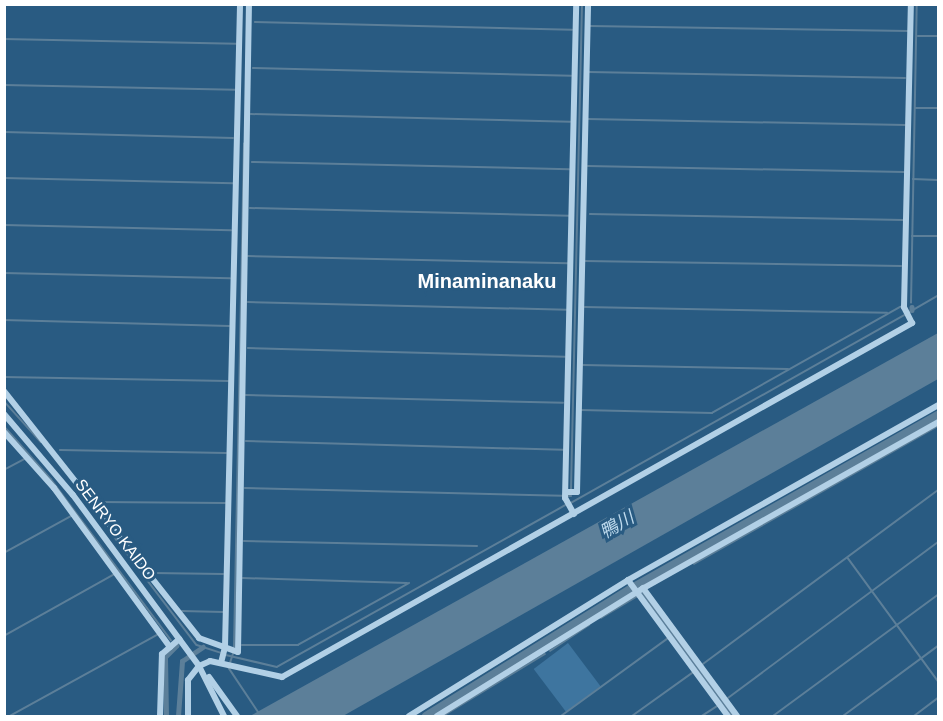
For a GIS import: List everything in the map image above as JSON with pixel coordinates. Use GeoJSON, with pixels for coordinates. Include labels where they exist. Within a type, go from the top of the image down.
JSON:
{"type":"FeatureCollection","features":[{"type":"Feature","properties":{"kind":"street"},"geometry":{"type":"LineString","coordinates":[[221,661],[225,649],[240,4]]}},
{"type":"Feature","properties":{"kind":"street"},"geometry":{"type":"LineString","coordinates":[[4,391],[198,638],[238,652],[240,646],[249,4]]}},
{"type":"Feature","properties":{"kind":"street"},"geometry":{"type":"LineString","coordinates":[[573,512],[569,494],[576,4]]}},
{"type":"Feature","properties":{"kind":"street"},"geometry":{"type":"LineString","coordinates":[[569,494],[588,4]]}},
{"type":"Feature","properties":{"kind":"street"},"geometry":{"type":"LineString","coordinates":[[188,717],[188,680],[199,666],[221,661],[230,666],[282,677],[912,323],[905,310],[911,4]]}},
{"type":"Feature","properties":{"kind":"street"},"geometry":{"type":"LineString","coordinates":[[437,717],[636,588],[939,405]]}},
{"type":"Feature","properties":{"kind":"street","name":"SENRYO KAIDO"},"geometry":{"type":"LineString","coordinates":[[4,414],[73,495],[236,716]]}},
{"type":"Feature","properties":{"kind":"street"},"geometry":{"type":"LineString","coordinates":[[409,717],[636,588],[939,422]]}},
{"type":"Feature","properties":{"kind":"street"},"geometry":{"type":"LineString","coordinates":[[4,432],[54,488],[170,647]]}},
{"type":"Feature","properties":{"kind":"street"},"geometry":{"type":"LineString","coordinates":[[636,588],[728,717]]}},
{"type":"Feature","properties":{"kind":"street"},"geometry":{"type":"LineString","coordinates":[[636,588],[738,717]]}},
{"type":"Feature","properties":{"kind":"street"},"geometry":{"type":"LineString","coordinates":[[160,717],[162,654],[179,639]]}},
{"type":"Feature","properties":{"kind":"street","name":"SENRYO KAIDO"},"geometry":{"type":"LineString","coordinates":[[199,666],[224,717]]}},
{"type":"Feature","properties":{"kind":"shaded area"},"geometry":{"type":"Polygon","coordinates":[[[568,643],[600,686],[566,712],[534,669],[568,643]]]}},
{"type":"Feature","properties":{"kind":"water","name":"鴨川"},"geometry":{"type":"Polygon","coordinates":[[[938,333],[938,379],[343,716],[250,716],[938,333]]]}},
{"type":"Feature","properties":{"kind":"waterway"},"geometry":{"type":"LineString","coordinates":[[571,489],[582,4]]}},
{"type":"Feature","properties":{"kind":"waterway"},"geometry":{"type":"LineString","coordinates":[[911,303],[917,4]]}},
{"type":"Feature","properties":{"kind":"waterway"},"geometry":{"type":"LineString","coordinates":[[255,22],[572,30]]}},
{"type":"Feature","properties":{"kind":"waterway"},"geometry":{"type":"LineString","coordinates":[[590,26],[908,31]]}},
{"type":"Feature","properties":{"kind":"waterway"},"geometry":{"type":"LineString","coordinates":[[918,36],[938,36]]}},
{"type":"Feature","properties":{"kind":"waterway"},"geometry":{"type":"LineString","coordinates":[[4,39],[236,44]]}},
{"type":"Feature","properties":{"kind":"waterway"},"geometry":{"type":"LineString","coordinates":[[253,68],[571,76]]}},
{"type":"Feature","properties":{"kind":"waterway"},"geometry":{"type":"LineString","coordinates":[[589,72],[905,78]]}},
{"type":"Feature","properties":{"kind":"waterway"},"geometry":{"type":"LineString","coordinates":[[4,85],[235,90]]}},
{"type":"Feature","properties":{"kind":"waterway"},"geometry":{"type":"LineString","coordinates":[[915,108],[938,108]]}},
{"type":"Feature","properties":{"kind":"waterway"},"geometry":{"type":"LineString","coordinates":[[251,114],[570,122]]}},
{"type":"Feature","properties":{"kind":"waterway"},"geometry":{"type":"LineString","coordinates":[[588,119],[905,125]]}},
{"type":"Feature","properties":{"kind":"waterway"},"geometry":{"type":"LineString","coordinates":[[4,132],[233,138]]}},
{"type":"Feature","properties":{"kind":"waterway"},"geometry":{"type":"LineString","coordinates":[[234,647],[244,144]]}},
{"type":"Feature","properties":{"kind":"waterway"},"geometry":{"type":"LineString","coordinates":[[252,162],[569,169]]}},
{"type":"Feature","properties":{"kind":"waterway"},"geometry":{"type":"LineString","coordinates":[[588,166],[904,172]]}},
{"type":"Feature","properties":{"kind":"waterway"},"geometry":{"type":"LineString","coordinates":[[4,178],[233,183]]}},
{"type":"Feature","properties":{"kind":"waterway"},"geometry":{"type":"LineString","coordinates":[[913,179],[938,180]]}},
{"type":"Feature","properties":{"kind":"waterway"},"geometry":{"type":"LineString","coordinates":[[250,208],[569,216]]}},
{"type":"Feature","properties":{"kind":"waterway"},"geometry":{"type":"LineString","coordinates":[[590,214],[903,220]]}},
{"type":"Feature","properties":{"kind":"waterway"},"geometry":{"type":"LineString","coordinates":[[4,225],[231,230]]}},
{"type":"Feature","properties":{"kind":"waterway"},"geometry":{"type":"LineString","coordinates":[[912,236],[938,236]]}},
{"type":"Feature","properties":{"kind":"waterway"},"geometry":{"type":"LineString","coordinates":[[248,256],[568,263]]}},
{"type":"Feature","properties":{"kind":"waterway"},"geometry":{"type":"LineString","coordinates":[[585,261],[901,266]]}},
{"type":"Feature","properties":{"kind":"waterway"},"geometry":{"type":"LineString","coordinates":[[4,273],[230,278]]}},
{"type":"Feature","properties":{"kind":"waterway"},"geometry":{"type":"LineString","coordinates":[[908,313],[938,296]]}},
{"type":"Feature","properties":{"kind":"waterway"},"geometry":{"type":"LineString","coordinates":[[248,302],[567,310]]}},
{"type":"Feature","properties":{"kind":"waterway"},"geometry":{"type":"LineString","coordinates":[[585,307],[887,313]]}},
{"type":"Feature","properties":{"kind":"waterway"},"geometry":{"type":"LineString","coordinates":[[581,410],[712,413],[900,307]]}},
{"type":"Feature","properties":{"kind":"waterway"},"geometry":{"type":"LineString","coordinates":[[571,503],[904,315]]}},
{"type":"Feature","properties":{"kind":"waterway"},"geometry":{"type":"LineString","coordinates":[[4,320],[229,326]]}},
{"type":"Feature","properties":{"kind":"waterway"},"geometry":{"type":"LineString","coordinates":[[248,348],[565,357]]}},
{"type":"Feature","properties":{"kind":"waterway"},"geometry":{"type":"LineString","coordinates":[[583,365],[788,369]]}},
{"type":"Feature","properties":{"kind":"waterway"},"geometry":{"type":"LineString","coordinates":[[4,377],[228,381]]}},
{"type":"Feature","properties":{"kind":"waterway"},"geometry":{"type":"LineString","coordinates":[[246,395],[563,403]]}},
{"type":"Feature","properties":{"kind":"waterway"},"geometry":{"type":"LineString","coordinates":[[4,401],[41,442]]}},
{"type":"Feature","properties":{"kind":"waterway"},"geometry":{"type":"LineString","coordinates":[[426,716],[630,589],[938,415]]}},
{"type":"Feature","properties":{"kind":"waterway"},"geometry":{"type":"LineString","coordinates":[[4,426],[51,479],[171,640]]}},
{"type":"Feature","properties":{"kind":"waterway"},"geometry":{"type":"LineString","coordinates":[[694,564],[938,426]]}},
{"type":"Feature","properties":{"kind":"waterway"},"geometry":{"type":"LineString","coordinates":[[246,441],[563,450]]}},
{"type":"Feature","properties":{"kind":"waterway"},"geometry":{"type":"LineString","coordinates":[[60,450],[226,453]]}},
{"type":"Feature","properties":{"kind":"waterway"},"geometry":{"type":"LineString","coordinates":[[4,470],[25,459]]}},
{"type":"Feature","properties":{"kind":"waterway"},"geometry":{"type":"LineString","coordinates":[[245,488],[562,496]]}},
{"type":"Feature","properties":{"kind":"waterway"},"geometry":{"type":"LineString","coordinates":[[703,664],[938,490]]}},
{"type":"Feature","properties":{"kind":"waterway"},"geometry":{"type":"LineString","coordinates":[[99,502],[225,503]]}},
{"type":"Feature","properties":{"kind":"waterway"},"geometry":{"type":"LineString","coordinates":[[226,655],[277,667],[566,505]]}},
{"type":"Feature","properties":{"kind":"waterway"},"geometry":{"type":"LineString","coordinates":[[4,553],[71,516]]}},
{"type":"Feature","properties":{"kind":"waterway"},"geometry":{"type":"LineString","coordinates":[[110,531],[197,645],[221,653]]}},
{"type":"Feature","properties":{"kind":"waterway"},"geometry":{"type":"LineString","coordinates":[[244,541],[477,546]]}},
{"type":"Feature","properties":{"kind":"waterway"},"geometry":{"type":"LineString","coordinates":[[728,698],[938,542]]}},
{"type":"Feature","properties":{"kind":"waterway"},"geometry":{"type":"LineString","coordinates":[[848,558],[938,681]]}},
{"type":"Feature","properties":{"kind":"waterway"},"geometry":{"type":"LineString","coordinates":[[153,573],[223,574]]}},
{"type":"Feature","properties":{"kind":"waterway"},"geometry":{"type":"LineString","coordinates":[[4,636],[113,575]]}},
{"type":"Feature","properties":{"kind":"waterway"},"geometry":{"type":"LineString","coordinates":[[243,578],[407,583]]}},
{"type":"Feature","properties":{"kind":"waterway"},"geometry":{"type":"LineString","coordinates":[[242,645],[298,645],[409,583]]}},
{"type":"Feature","properties":{"kind":"waterway"},"geometry":{"type":"LineString","coordinates":[[642,592],[733,716]]}},
{"type":"Feature","properties":{"kind":"waterway"},"geometry":{"type":"LineString","coordinates":[[773,716],[938,595]]}},
{"type":"Feature","properties":{"kind":"waterway"},"geometry":{"type":"LineString","coordinates":[[601,618],[636,597]]}},
{"type":"Feature","properties":{"kind":"waterway"},"geometry":{"type":"LineString","coordinates":[[182,611],[223,612]]}},
{"type":"Feature","properties":{"kind":"waterway"},"geometry":{"type":"LineString","coordinates":[[550,651],[589,625]]}},
{"type":"Feature","properties":{"kind":"waterway"},"geometry":{"type":"LineString","coordinates":[[10,716],[157,635]]}},
{"type":"Feature","properties":{"kind":"waterway"},"geometry":{"type":"LineString","coordinates":[[561,716],[667,639]]}},
{"type":"Feature","properties":{"kind":"waterway"},"geometry":{"type":"LineString","coordinates":[[166,716],[165,657],[176,646]]}},
{"type":"Feature","properties":{"kind":"waterway"},"geometry":{"type":"LineString","coordinates":[[843,716],[938,646]]}},
{"type":"Feature","properties":{"kind":"waterway"},"geometry":{"type":"LineString","coordinates":[[178,716],[182,661],[203,647]]}},
{"type":"Feature","properties":{"kind":"waterway"},"geometry":{"type":"LineString","coordinates":[[230,663],[233,654]]}},
{"type":"Feature","properties":{"kind":"waterway"},"geometry":{"type":"LineString","coordinates":[[443,716],[545,654]]}},
{"type":"Feature","properties":{"kind":"waterway"},"geometry":{"type":"LineString","coordinates":[[229,668],[261,716]]}},
{"type":"Feature","properties":{"kind":"waterway"},"geometry":{"type":"LineString","coordinates":[[632,716],[692,673]]}},
{"type":"Feature","properties":{"kind":"waterway"},"geometry":{"type":"LineString","coordinates":[[914,716],[938,698]]}},
{"type":"Feature","properties":{"kind":"waterway"},"geometry":{"type":"LineString","coordinates":[[702,716],[716,707]]}},
{"type":"Feature","properties":{"kind":"district","name":"Minaminanaku"},"geometry":{"type":"Point","coordinates":[487,281]}}]}
